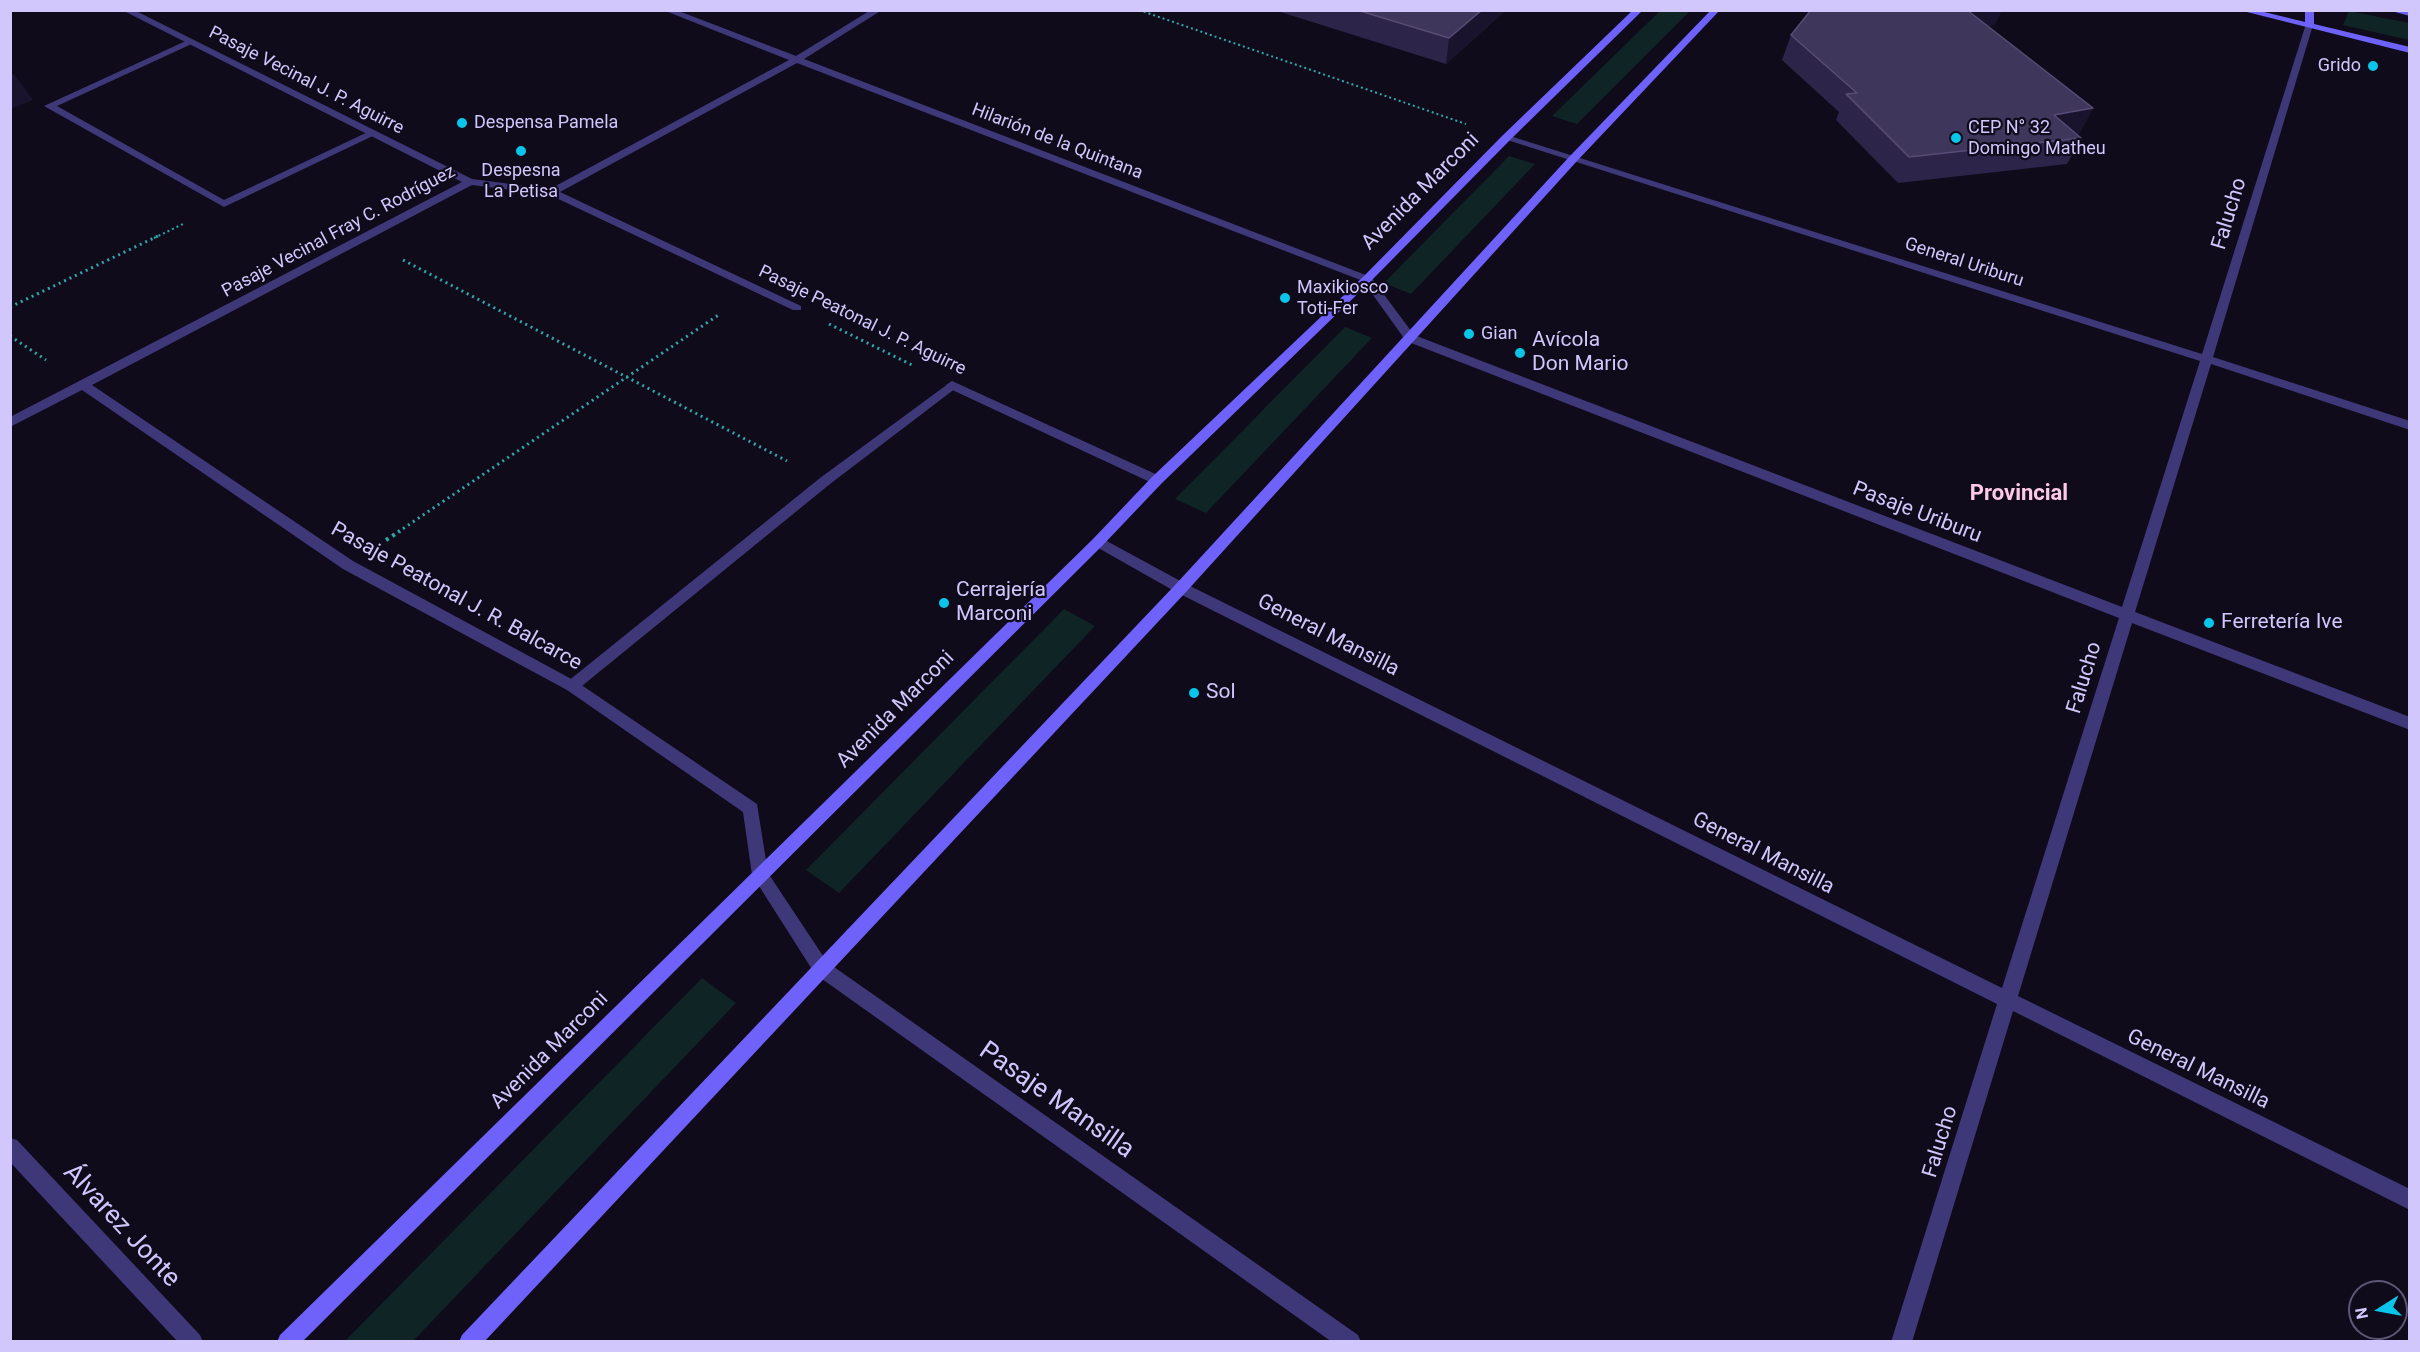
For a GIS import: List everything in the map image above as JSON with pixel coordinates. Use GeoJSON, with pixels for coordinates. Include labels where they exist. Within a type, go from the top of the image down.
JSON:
{"type":"FeatureCollection","features":[{"type":"Feature","properties":{"kind":"main road","name":"Avenida Marconi"},"geometry":{"type":"LineString","coordinates":[[287,1341],[1098,542],[1156,480],[1367,279],[1506,138],[1639,10]]}},
{"type":"Feature","properties":{"kind":"main road"},"geometry":{"type":"LineString","coordinates":[[469,1341],[1181,588],[1573,159],[1716,10]]}},
{"type":"Feature","properties":{"kind":"main road"},"geometry":{"type":"LineString","coordinates":[[2243,10],[2409,50]]}},
{"type":"Feature","properties":{"kind":"main road"},"geometry":{"type":"LineString","coordinates":[[2309,10],[2310,27]]}},
{"type":"Feature","properties":{"kind":"main road"},"geometry":{"type":"LineString","coordinates":[[2398,10],[2409,13]]}},
{"type":"Feature","properties":{"kind":"street","name":"Pasaje Vecinal J. P. Aguirre"},"geometry":{"type":"LineString","coordinates":[[126,10],[470,182]]}},
{"type":"Feature","properties":{"kind":"street","name":"Hilarión de la Quintana"},"geometry":{"type":"LineString","coordinates":[[667,10],[1367,279]]}},
{"type":"Feature","properties":{"kind":"street"},"geometry":{"type":"LineString","coordinates":[[552,192],[798,59],[878,10]]}},
{"type":"Feature","properties":{"kind":"street","name":"Falucho"},"geometry":{"type":"LineString","coordinates":[[1901,1341],[2310,27]]}},
{"type":"Feature","properties":{"kind":"street"},"geometry":{"type":"LineString","coordinates":[[191,42],[49,106],[224,204],[375,133]]}},
{"type":"Feature","properties":{"kind":"street","name":"General Uriburu"},"geometry":{"type":"LineString","coordinates":[[1506,138],[2207,359],[2409,426]]}},
{"type":"Feature","properties":{"kind":"street","name":"Pasaje Vecinal Fray C. Rodríguez"},"geometry":{"type":"LineString","coordinates":[[10,423],[470,182],[552,192]]}},
{"type":"Feature","properties":{"kind":"street","name":"Pasaje Peatonal J. P. Aguirre"},"geometry":{"type":"LineString","coordinates":[[552,192],[797,308]]}},
{"type":"Feature","properties":{"kind":"street"},"geometry":{"type":"LineString","coordinates":[[1367,279],[1410,338]]}},
{"type":"Feature","properties":{"kind":"street","name":"Pasaje Uriburu"},"geometry":{"type":"LineString","coordinates":[[1410,338],[2126,617],[2409,724]]}},
{"type":"Feature","properties":{"kind":"street"},"geometry":{"type":"LineString","coordinates":[[572,686],[825,480],[952,385]]}},
{"type":"Feature","properties":{"kind":"street","name":"Pasaje Peatonal J. P. Aguirre"},"geometry":{"type":"LineString","coordinates":[[952,385],[1156,480]]}},
{"type":"Feature","properties":{"kind":"street","name":"Pasaje Peatonal J. R. Balcarce"},"geometry":{"type":"LineString","coordinates":[[84,386],[348,565],[572,686],[752,809],[760,875]]}},
{"type":"Feature","properties":{"kind":"street","name":"General Mansilla"},"geometry":{"type":"LineString","coordinates":[[1098,542],[1181,588],[2409,1200]]}},
{"type":"Feature","properties":{"kind":"street","name":"Pasaje Mansilla"},"geometry":{"type":"LineString","coordinates":[[760,875],[821,968],[1351,1341]]}},
{"type":"Feature","properties":{"kind":"street","name":"Álvarez Jonte"},"geometry":{"type":"LineString","coordinates":[[10,1147],[95,1241],[193,1341]]}},
{"type":"Feature","properties":{"kind":"path"},"geometry":{"type":"LineString","coordinates":[[1139,10],[1506,138]]}},
{"type":"Feature","properties":{"kind":"path"},"geometry":{"type":"LineString","coordinates":[[10,307],[224,204]]}},
{"type":"Feature","properties":{"kind":"path"},"geometry":{"type":"LineString","coordinates":[[363,238],[825,480]]}},
{"type":"Feature","properties":{"kind":"path"},"geometry":{"type":"LineString","coordinates":[[348,565],[757,289]]}},
{"type":"Feature","properties":{"kind":"path","name":"Pasaje Peatonal J. P. Aguirre"},"geometry":{"type":"LineString","coordinates":[[797,308],[952,385]]}},
{"type":"Feature","properties":{"kind":"green space"},"geometry":{"type":"Polygon","coordinates":[[[1661,10],[1690,11],[1577,124],[1552,116],[1661,10]]]}},
{"type":"Feature","properties":{"kind":"green space"},"geometry":{"type":"Polygon","coordinates":[[[2349,11],[2409,23],[2409,40],[2343,25],[2349,11]]]}},
{"type":"Feature","properties":{"kind":"green space"},"geometry":{"type":"Polygon","coordinates":[[[1509,156],[1535,164],[1411,294],[1384,283],[1509,156]]]}},
{"type":"Feature","properties":{"kind":"green space"},"geometry":{"type":"Polygon","coordinates":[[[1345,327],[1372,338],[1206,513],[1175,499],[1345,327]]]}},
{"type":"Feature","properties":{"kind":"green space"},"geometry":{"type":"Polygon","coordinates":[[[1064,609],[1095,626],[839,893],[806,870],[1064,609]]]}},
{"type":"Feature","properties":{"kind":"green space"},"geometry":{"type":"Polygon","coordinates":[[[702,978],[736,1003],[413,1341],[345,1341],[702,978]]]}},
{"type":"Feature","properties":{"kind":"building"},"geometry":{"type":"Polygon","coordinates":[[[1357,10],[1482,10],[1449,38],[1357,10]]]}},
{"type":"Feature","properties":{"kind":"building"},"geometry":{"type":"Polygon","coordinates":[[[1811,10],[1967,10],[2093,108],[2054,115],[2081,138],[1909,157],[1846,94],[1857,93],[1791,35],[1811,10]]]}},
{"type":"Feature","properties":{"kind":"place","name":"Grido"},"geometry":{"type":"Point","coordinates":[2373,66]}},
{"type":"Feature","properties":{"kind":"place","name":"Despensa Pamela"},"geometry":{"type":"Point","coordinates":[462,123]}},
{"type":"Feature","properties":{"kind":"place","name":"CEP N° 32 Domingo Matheu"},"geometry":{"type":"Point","coordinates":[1956,138]}},
{"type":"Feature","properties":{"kind":"place","name":"Despesna La Petisa"},"geometry":{"type":"Point","coordinates":[521,151]}},
{"type":"Feature","properties":{"kind":"place","name":"Maxikiosco Toti-Fer"},"geometry":{"type":"Point","coordinates":[1285,298]}},
{"type":"Feature","properties":{"kind":"place","name":"Gian"},"geometry":{"type":"Point","coordinates":[1469,334]}},
{"type":"Feature","properties":{"kind":"place","name":"Avícola Don Mario"},"geometry":{"type":"Point","coordinates":[1520,353]}},
{"type":"Feature","properties":{"kind":"place","name":"Cerrajería Marconi"},"geometry":{"type":"Point","coordinates":[944,603]}},
{"type":"Feature","properties":{"kind":"place","name":"Ferretería Ive"},"geometry":{"type":"Point","coordinates":[2209,623]}},
{"type":"Feature","properties":{"kind":"place","name":"Sol"},"geometry":{"type":"Point","coordinates":[1194,693]}},
{"type":"Feature","properties":{"kind":"district","name":"Provincial"},"geometry":{"type":"Point","coordinates":[2019,494]}}]}
